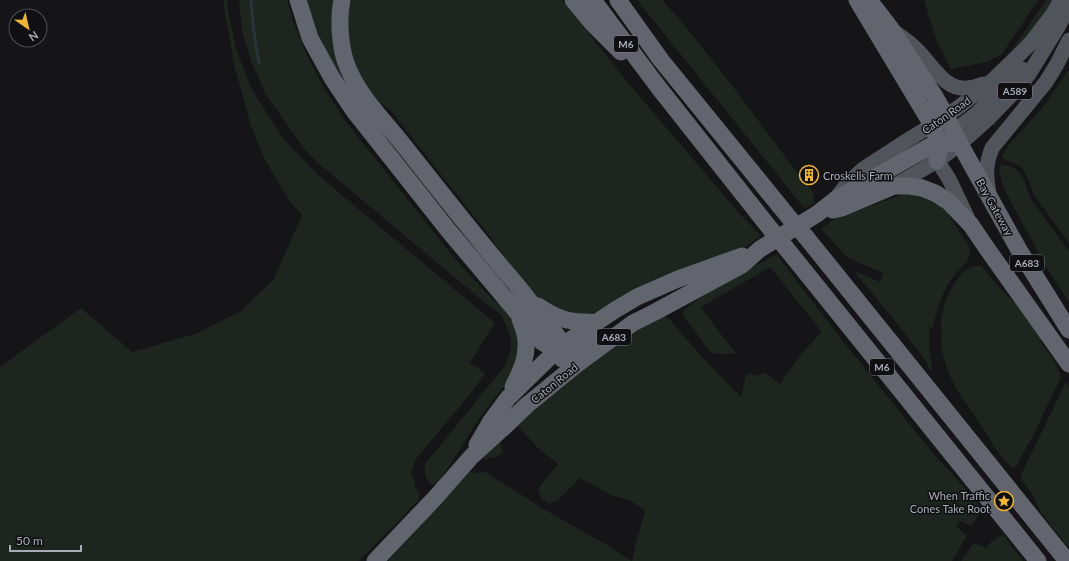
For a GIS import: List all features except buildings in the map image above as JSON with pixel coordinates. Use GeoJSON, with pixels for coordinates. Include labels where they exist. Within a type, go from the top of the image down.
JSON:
{"type":"FeatureCollection","features":[{"type":"Feature","properties":{"kind":"highway"},"geometry":{"type":"LineString","coordinates":[[298,0],[310,38],[332,78],[354,111],[448,230],[542,342],[568,352],[633,323]]}},
{"type":"Feature","properties":{"kind":"highway"},"geometry":{"type":"LineString","coordinates":[[342,0],[340,36],[346,62],[353,79],[364,96],[558,338],[562,361],[558,379]]}},
{"type":"Feature","properties":{"kind":"highway"},"geometry":{"type":"LineString","coordinates":[[573,0],[592,23],[659,88]]}},
{"type":"Feature","properties":{"kind":"highway","name":"M6"},"geometry":{"type":"LineString","coordinates":[[593,0],[659,88],[772,231],[1038,561]]}},
{"type":"Feature","properties":{"kind":"highway","name":"M6"},"geometry":{"type":"LineString","coordinates":[[618,0],[661,60],[806,237],[1067,561]]}},
{"type":"Feature","properties":{"kind":"highway","name":"A683"},"geometry":{"type":"LineString","coordinates":[[857,0],[932,141]]}},
{"type":"Feature","properties":{"kind":"highway","name":"A683"},"geometry":{"type":"LineString","coordinates":[[869,0],[892,30],[946,116],[957,138]]}},
{"type":"Feature","properties":{"kind":"highway"},"geometry":{"type":"LineString","coordinates":[[932,141],[950,142],[957,138]]}},
{"type":"Feature","properties":{"kind":"highway","name":"Bay Gateway"},"geometry":{"type":"LineString","coordinates":[[957,138],[1019,250],[1069,330]]}},
{"type":"Feature","properties":{"kind":"highway","name":"Caton Road"},"geometry":{"type":"LineString","coordinates":[[472,456],[527,405],[558,379],[633,323],[742,265],[760,249],[817,214],[835,200],[932,141]]}},
{"type":"Feature","properties":{"kind":"highway","name":"Caton Road"},"geometry":{"type":"LineString","coordinates":[[817,214],[842,208],[894,186],[910,186],[922,188],[935,193],[949,202],[971,225]]}},
{"type":"Feature","properties":{"kind":"highway","name":"A683"},"geometry":{"type":"LineString","coordinates":[[971,225],[1069,364]]}},
{"type":"Feature","properties":{"kind":"highway","name":"Caton Road"},"geometry":{"type":"LineString","coordinates":[[472,456],[491,421],[508,398],[561,349],[596,322],[637,297],[695,272],[760,249]]}},
{"type":"Feature","properties":{"kind":"highway"},"geometry":{"type":"LineString","coordinates":[[528,299],[548,313],[560,319],[579,322],[596,322]]}},
{"type":"Feature","properties":{"kind":"highway"},"geometry":{"type":"LineString","coordinates":[[508,398],[523,368],[526,352],[525,334],[519,316]]}},
{"type":"Feature","properties":{"kind":"highway","name":"A683"},"geometry":{"type":"LineString","coordinates":[[375,561],[435,498],[472,456]]}},
{"type":"Feature","properties":{"kind":"main road","name":"Caton Road"},"geometry":{"type":"LineString","coordinates":[[894,186],[932,141],[946,116],[994,79],[1030,44],[1052,15],[1061,0]]}},
{"type":"Feature","properties":{"kind":"main road","name":"A589"},"geometry":{"type":"LineString","coordinates":[[957,138],[988,119],[1014,92],[1041,54],[1069,6]]}},
{"type":"Feature","properties":{"kind":"main road"},"geometry":{"type":"LineString","coordinates":[[892,30],[919,52],[945,82],[965,89],[976,87],[994,79]]}},
{"type":"Feature","properties":{"kind":"main road"},"geometry":{"type":"LineString","coordinates":[[989,195],[986,175],[988,160],[992,148],[1046,82],[1069,40]]}},
{"type":"Feature","properties":{"kind":"main road","name":"A683"},"geometry":{"type":"LineString","coordinates":[[932,141],[971,225]]}},
{"type":"Feature","properties":{"kind":"shaded area"},"geometry":{"type":"Polygon","coordinates":[[[223,0],[227,0],[236,49],[252,90],[283,138],[312,169],[345,198],[495,323],[469,364],[476,366],[485,374],[472,392],[415,460],[411,473],[415,482],[414,484],[420,494],[418,501],[359,561],[0,561],[0,367],[81,308],[132,352],[195,334],[241,311],[274,279],[302,215],[288,199],[265,160],[251,126],[234,65],[223,0]]]}},
{"type":"Feature","properties":{"kind":"shaded area"},"geometry":{"type":"Polygon","coordinates":[[[239,0],[287,0],[293,21],[307,55],[325,90],[347,123],[456,260],[492,299],[504,307],[515,319],[522,337],[513,374],[478,420],[438,482],[432,485],[426,476],[425,464],[504,367],[509,356],[511,346],[509,331],[502,317],[493,308],[485,303],[318,163],[304,149],[265,93],[251,61],[242,31],[239,0]]]}},
{"type":"Feature","properties":{"kind":"shaded area"},"geometry":{"type":"Polygon","coordinates":[[[305,0],[337,0],[351,86],[347,91],[315,31],[305,0]]]}},
{"type":"Feature","properties":{"kind":"shaded area"},"geometry":{"type":"Polygon","coordinates":[[[352,0],[562,0],[629,84],[739,213],[761,236],[743,248],[696,264],[601,311],[584,315],[570,314],[537,299],[391,111],[376,99],[366,86],[352,55],[347,32],[347,12],[352,0]]]}},
{"type":"Feature","properties":{"kind":"shaded area"},"geometry":{"type":"Polygon","coordinates":[[[637,0],[662,0],[682,22],[813,192],[814,202],[805,209],[637,0]]]}},
{"type":"Feature","properties":{"kind":"shaded area"},"geometry":{"type":"Polygon","coordinates":[[[924,0],[1038,0],[1002,54],[987,62],[951,69],[937,41],[924,0]]]}},
{"type":"Feature","properties":{"kind":"shaded area"},"geometry":{"type":"Polygon","coordinates":[[[1046,0],[1058,0],[1029,37],[1008,56],[1046,0]]]}},
{"type":"Feature","properties":{"kind":"shaded area"},"geometry":{"type":"Polygon","coordinates":[[[1069,69],[1069,243],[1034,195],[1023,169],[1016,164],[1001,158],[1008,146],[1043,107],[1069,69]]]}},
{"type":"Feature","properties":{"kind":"shaded area"},"geometry":{"type":"Polygon","coordinates":[[[1000,164],[1012,167],[1019,172],[1024,180],[1030,198],[1069,251],[1068,301],[1044,263],[1003,187],[999,170],[1000,164]]]}},
{"type":"Feature","properties":{"kind":"shaded area"},"geometry":{"type":"Polygon","coordinates":[[[904,194],[929,196],[945,209],[968,245],[970,251],[968,260],[953,277],[943,295],[933,327],[929,327],[929,347],[932,369],[930,370],[925,360],[896,322],[853,270],[880,282],[884,273],[846,256],[821,229],[836,218],[904,194]]]}},
{"type":"Feature","properties":{"kind":"shaded area"},"geometry":{"type":"Polygon","coordinates":[[[777,254],[843,341],[932,452],[983,509],[971,526],[960,521],[956,526],[967,536],[952,561],[632,561],[645,511],[631,501],[613,496],[580,478],[557,501],[549,504],[541,498],[538,489],[558,464],[536,446],[518,426],[500,438],[537,402],[635,332],[663,315],[670,320],[702,357],[741,397],[746,375],[751,372],[754,376],[765,373],[780,384],[800,356],[821,332],[770,267],[701,308],[736,354],[715,354],[710,352],[685,318],[683,313],[684,310],[718,285],[777,254]]]}},
{"type":"Feature","properties":{"kind":"shaded area"},"geometry":{"type":"Polygon","coordinates":[[[973,266],[981,266],[1023,312],[1042,337],[1040,341],[1055,362],[1061,376],[1031,440],[1014,469],[997,451],[956,388],[950,377],[943,353],[941,340],[942,325],[940,325],[947,299],[954,283],[960,276],[973,266]]]}},
{"type":"Feature","properties":{"kind":"shaded area"},"geometry":{"type":"Polygon","coordinates":[[[1066,382],[1069,387],[1069,548],[1041,513],[1032,494],[1020,477],[1066,382]]]}},
{"type":"Feature","properties":{"kind":"shaded area"},"geometry":{"type":"Polygon","coordinates":[[[499,439],[503,453],[486,460],[482,456],[499,439]]]}},
{"type":"Feature","properties":{"kind":"shaded area"},"geometry":{"type":"Polygon","coordinates":[[[471,471],[476,473],[486,472],[542,508],[632,561],[388,561],[471,471]]]}},
{"type":"Feature","properties":{"kind":"shaded area"},"geometry":{"type":"Polygon","coordinates":[[[1003,534],[1023,561],[961,561],[974,543],[987,548],[991,542],[1003,534]]]}},
{"type":"Feature","properties":{"kind":"waterway"},"geometry":{"type":"LineString","coordinates":[[251,0],[259,63]]}},
{"type":"Feature","properties":{"kind":"place","name":"Croskells Farm"},"geometry":{"type":"Point","coordinates":[809,175]}},
{"type":"Feature","properties":{"kind":"place","name":"When Traffic Cones Take Root"},"geometry":{"type":"Point","coordinates":[1004,501]}}]}
